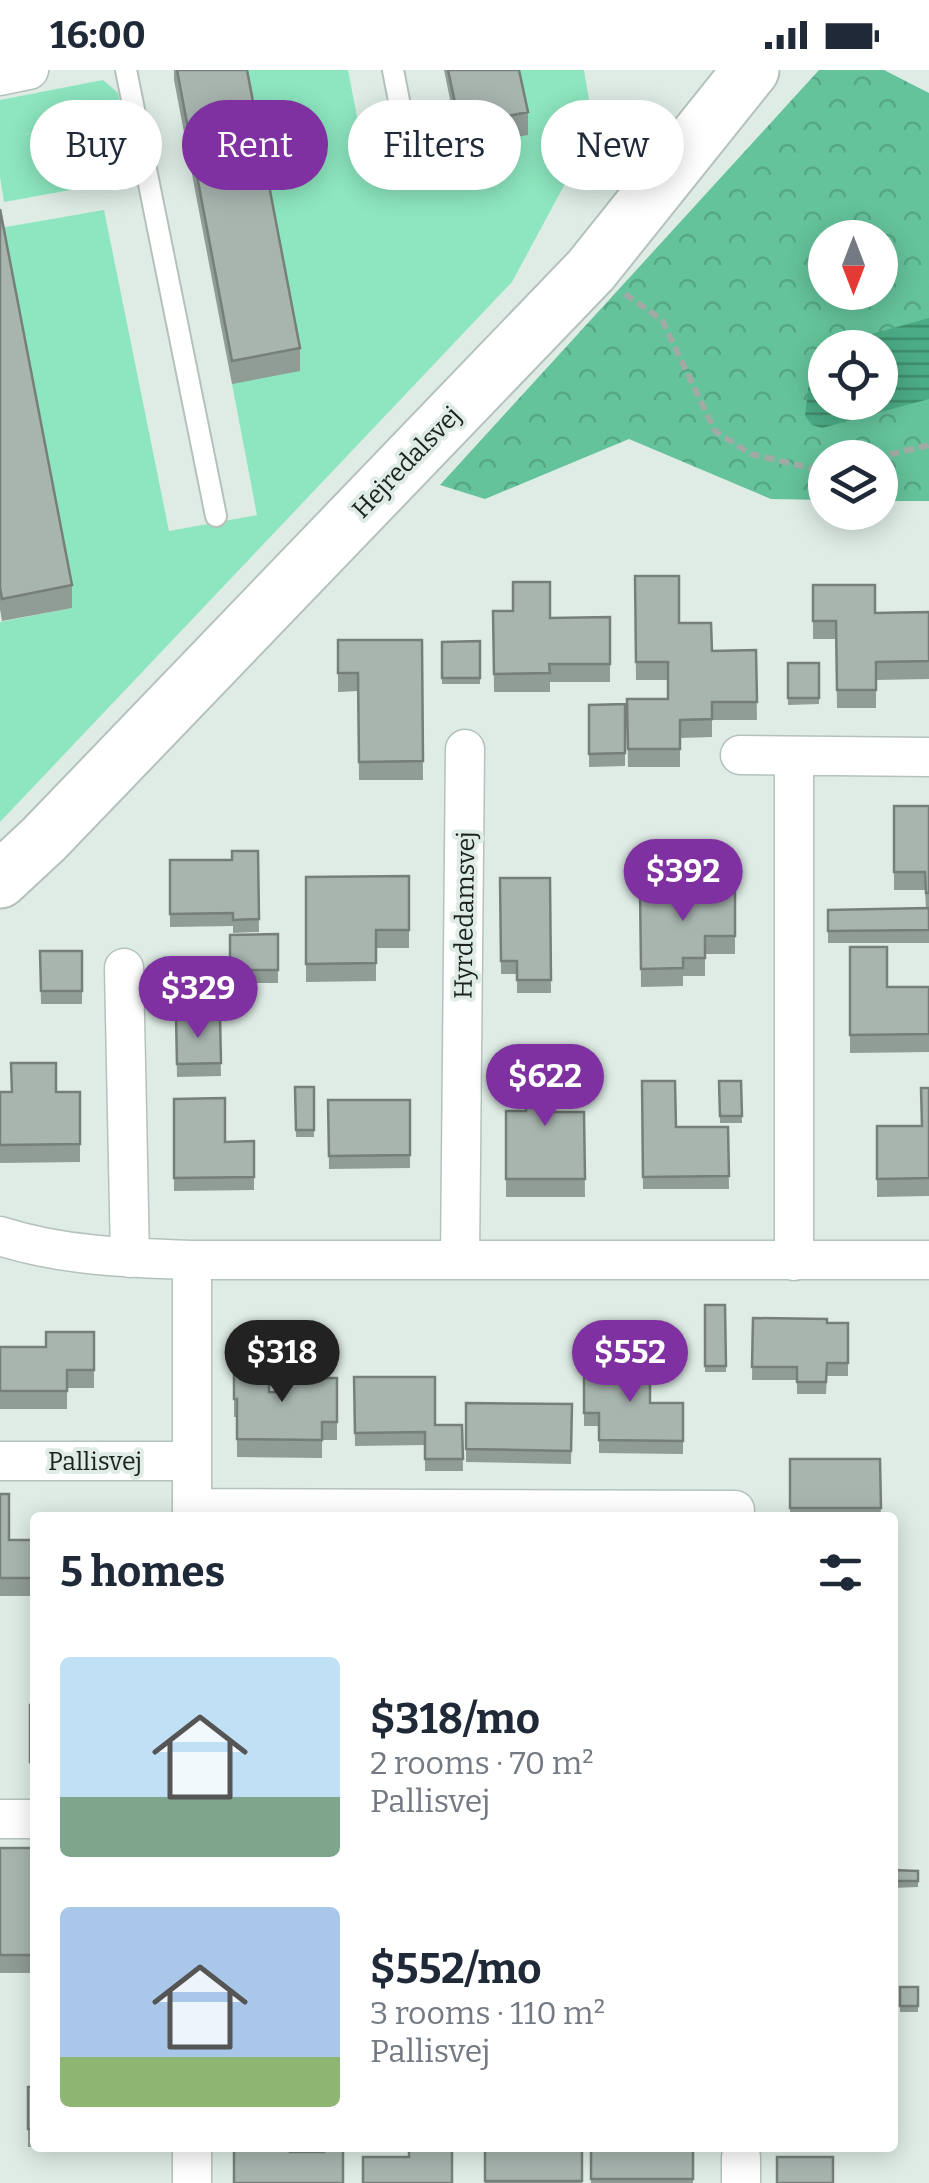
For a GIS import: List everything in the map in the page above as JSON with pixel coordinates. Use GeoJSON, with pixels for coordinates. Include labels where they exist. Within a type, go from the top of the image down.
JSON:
{"type":"FeatureCollection","features":[{"type":"Feature","properties":{"kind":"street"},"geometry":{"type":"LineString","coordinates":[[0,76],[28,70]]}},
{"type":"Feature","properties":{"kind":"street","name":"Hejredalsvej"},"geometry":{"type":"LineString","coordinates":[[0,880],[44,839],[592,270],[751,70]]}},
{"type":"Feature","properties":{"kind":"street","name":"Hyrdedamsvej"},"geometry":{"type":"LineString","coordinates":[[460,1260],[465,750]]}},
{"type":"Feature","properties":{"kind":"street"},"geometry":{"type":"LineString","coordinates":[[740,755],[929,756]]}},
{"type":"Feature","properties":{"kind":"street"},"geometry":{"type":"LineString","coordinates":[[794,756],[794,1261]]}},
{"type":"Feature","properties":{"kind":"street","name":"Hejredalsvej"},"geometry":{"type":"LineString","coordinates":[[0,894],[44,839]]}},
{"type":"Feature","properties":{"kind":"street"},"geometry":{"type":"LineString","coordinates":[[124,968],[130,1258]]}},
{"type":"Feature","properties":{"kind":"street"},"geometry":{"type":"LineString","coordinates":[[0,1236],[86,1255],[192,1260],[929,1260]]}},
{"type":"Feature","properties":{"kind":"street"},"geometry":{"type":"LineString","coordinates":[[192,1260],[192,1512]]}},
{"type":"Feature","properties":{"kind":"street","name":"Pallisvej"},"geometry":{"type":"LineString","coordinates":[[0,1461],[191,1461]]}},
{"type":"Feature","properties":{"kind":"street"},"geometry":{"type":"LineString","coordinates":[[373,1512],[734,1510]]}},
{"type":"Feature","properties":{"kind":"street"},"geometry":{"type":"LineString","coordinates":[[0,1819],[30,1818]]}},
{"type":"Feature","properties":{"kind":"street"},"geometry":{"type":"LineString","coordinates":[[192,2152],[192,2183]]}},
{"type":"Feature","properties":{"kind":"lane"},"geometry":{"type":"LineString","coordinates":[[126,70],[216,516]]}},
{"type":"Feature","properties":{"kind":"lane"},"geometry":{"type":"LineString","coordinates":[[392,70],[398,100]]}},
{"type":"Feature","properties":{"kind":"path"},"geometry":{"type":"LineString","coordinates":[[592,270],[662,320],[716,430],[751,454],[808,467]]}},
{"type":"Feature","properties":{"kind":"path"},"geometry":{"type":"LineString","coordinates":[[898,452],[929,445]]}},
{"type":"Feature","properties":{"kind":"shaded area"},"geometry":{"type":"Polygon","coordinates":[[[243,70],[348,70],[354,100],[348,100],[348,190],[521,190],[521,136],[527,135],[515,70],[584,70],[589,100],[541,100],[541,190],[562,190],[512,282],[0,822],[0,622],[71,608],[0,228],[104,210],[169,531],[257,515],[232,384],[239,190],[328,190],[328,100],[242,100],[243,70]]]}},
{"type":"Feature","properties":{"kind":"shaded area"},"geometry":{"type":"Polygon","coordinates":[[[103,80],[118,93],[119,100],[30,100],[30,133],[20,135],[30,134],[30,190],[70,190],[4,202],[0,177],[0,100],[103,80]]]}},
{"type":"Feature","properties":{"kind":"shaded area"},"geometry":{"type":"Polygon","coordinates":[[[929,318],[929,399],[898,407],[898,330],[886,330],[929,318]]]}},
{"type":"Feature","properties":{"kind":"shaded area"},"geometry":{"type":"Polygon","coordinates":[[[808,420],[852,420],[822,428],[808,420]]]}},
{"type":"Feature","properties":{"kind":"green space"},"geometry":{"type":"Polygon","coordinates":[[[819,70],[884,70],[929,93],[929,501],[898,501],[898,440],[808,440],[808,500],[771,499],[629,439],[485,499],[440,485],[819,70]]]}},
{"type":"Feature","properties":{"kind":"building"},"geometry":{"type":"Polygon","coordinates":[[[177,70],[247,70],[253,100],[183,100],[177,70]]]}},
{"type":"Feature","properties":{"kind":"building"},"geometry":{"type":"Polygon","coordinates":[[[448,70],[519,70],[528,112],[521,113],[521,100],[454,100],[448,70]]]}},
{"type":"Feature","properties":{"kind":"building"},"geometry":{"type":"Polygon","coordinates":[[[200,190],[270,190],[300,348],[232,361],[200,190]]]}},
{"type":"Feature","properties":{"kind":"building"},"geometry":{"type":"Polygon","coordinates":[[[0,209],[72,585],[2,599],[0,587],[0,209]]]}},
{"type":"Feature","properties":{"kind":"building"},"geometry":{"type":"Polygon","coordinates":[[[635,576],[679,576],[679,623],[711,623],[712,651],[756,650],[757,702],[712,702],[712,719],[680,720],[680,749],[628,749],[627,699],[668,699],[668,662],[636,662],[635,576]]]}},
{"type":"Feature","properties":{"kind":"building"},"geometry":{"type":"Polygon","coordinates":[[[513,582],[550,582],[550,618],[610,617],[610,664],[549,664],[550,673],[494,674],[493,611],[513,611],[513,582]]]}},
{"type":"Feature","properties":{"kind":"building"},"geometry":{"type":"Polygon","coordinates":[[[813,585],[875,585],[875,613],[929,612],[929,661],[876,662],[876,690],[837,690],[836,621],[813,621],[813,585]]]}},
{"type":"Feature","properties":{"kind":"building"},"geometry":{"type":"Polygon","coordinates":[[[338,640],[422,640],[423,761],[359,762],[358,673],[338,673],[338,640]]]}},
{"type":"Feature","properties":{"kind":"building"},"geometry":{"type":"Polygon","coordinates":[[[480,641],[480,678],[442,678],[442,642],[480,641]]]}},
{"type":"Feature","properties":{"kind":"building"},"geometry":{"type":"Polygon","coordinates":[[[788,663],[819,663],[819,698],[788,698],[788,663]]]}},
{"type":"Feature","properties":{"kind":"building"},"geometry":{"type":"Polygon","coordinates":[[[625,704],[625,753],[589,754],[589,705],[625,704]]]}},
{"type":"Feature","properties":{"kind":"building"},"geometry":{"type":"Polygon","coordinates":[[[894,806],[929,806],[929,893],[925,872],[894,872],[894,806]]]}},
{"type":"Feature","properties":{"kind":"building"},"geometry":{"type":"Polygon","coordinates":[[[232,851],[258,851],[259,919],[233,920],[233,913],[170,914],[170,860],[232,860],[232,851]]]}},
{"type":"Feature","properties":{"kind":"building"},"geometry":{"type":"Polygon","coordinates":[[[409,876],[409,930],[376,930],[376,963],[306,964],[306,877],[409,876]]]}},
{"type":"Feature","properties":{"kind":"building"},"geometry":{"type":"Polygon","coordinates":[[[500,878],[550,878],[551,980],[517,980],[517,961],[501,961],[500,878]]]}},
{"type":"Feature","properties":{"kind":"building"},"geometry":{"type":"Polygon","coordinates":[[[735,888],[735,936],[705,936],[705,958],[683,958],[683,968],[641,969],[640,889],[735,888]]]}},
{"type":"Feature","properties":{"kind":"building"},"geometry":{"type":"Polygon","coordinates":[[[929,908],[929,930],[828,931],[828,910],[929,908]]]}},
{"type":"Feature","properties":{"kind":"building"},"geometry":{"type":"Polygon","coordinates":[[[278,934],[278,970],[230,970],[230,935],[278,934]]]}},
{"type":"Feature","properties":{"kind":"building"},"geometry":{"type":"Polygon","coordinates":[[[850,947],[887,947],[887,987],[929,987],[929,1034],[850,1035],[850,947]]]}},
{"type":"Feature","properties":{"kind":"building"},"geometry":{"type":"Polygon","coordinates":[[[40,951],[82,951],[82,991],[41,991],[40,951]]]}},
{"type":"Feature","properties":{"kind":"building"},"geometry":{"type":"Polygon","coordinates":[[[220,1017],[221,1063],[177,1064],[176,1018],[220,1017]]]}},
{"type":"Feature","properties":{"kind":"building"},"geometry":{"type":"Polygon","coordinates":[[[11,1063],[56,1063],[56,1092],[80,1092],[80,1144],[0,1145],[0,1092],[12,1092],[11,1063]]]}},
{"type":"Feature","properties":{"kind":"building"},"geometry":{"type":"Polygon","coordinates":[[[510,1066],[584,1066],[584,1086],[540,1086],[540,1112],[584,1112],[585,1179],[506,1179],[506,1111],[526,1111],[526,1085],[510,1085],[510,1066]]]}},
{"type":"Feature","properties":{"kind":"building"},"geometry":{"type":"Polygon","coordinates":[[[642,1081],[675,1081],[676,1127],[728,1127],[729,1176],[643,1177],[642,1081]]]}},
{"type":"Feature","properties":{"kind":"building"},"geometry":{"type":"Polygon","coordinates":[[[719,1081],[741,1081],[742,1116],[720,1116],[719,1081]]]}},
{"type":"Feature","properties":{"kind":"building"},"geometry":{"type":"Polygon","coordinates":[[[295,1087],[314,1087],[314,1130],[296,1130],[295,1087]]]}},
{"type":"Feature","properties":{"kind":"building"},"geometry":{"type":"Polygon","coordinates":[[[921,1088],[929,1088],[929,1178],[877,1179],[877,1126],[922,1126],[921,1088]]]}},
{"type":"Feature","properties":{"kind":"building"},"geometry":{"type":"Polygon","coordinates":[[[225,1098],[225,1142],[254,1141],[254,1177],[174,1178],[174,1099],[225,1098]]]}},
{"type":"Feature","properties":{"kind":"building"},"geometry":{"type":"Polygon","coordinates":[[[328,1100],[410,1100],[410,1155],[329,1156],[328,1100]]]}},
{"type":"Feature","properties":{"kind":"building"},"geometry":{"type":"Polygon","coordinates":[[[705,1305],[725,1305],[726,1366],[705,1366],[705,1305]]]}},
{"type":"Feature","properties":{"kind":"building"},"geometry":{"type":"Polygon","coordinates":[[[753,1318],[848,1323],[848,1363],[827,1363],[826,1382],[797,1382],[797,1367],[752,1367],[753,1318]]]}},
{"type":"Feature","properties":{"kind":"building"},"geometry":{"type":"Polygon","coordinates":[[[46,1332],[94,1332],[94,1370],[67,1370],[67,1391],[0,1391],[0,1347],[46,1347],[46,1332]]]}},
{"type":"Feature","properties":{"kind":"building"},"geometry":{"type":"Polygon","coordinates":[[[234,1362],[270,1362],[269,1392],[282,1392],[283,1378],[337,1378],[337,1422],[322,1422],[322,1440],[237,1439],[234,1362]]]}},
{"type":"Feature","properties":{"kind":"building"},"geometry":{"type":"Polygon","coordinates":[[[599,1363],[650,1363],[650,1403],[683,1403],[683,1441],[599,1440],[599,1413],[584,1413],[584,1371],[599,1371],[599,1363]]]}},
{"type":"Feature","properties":{"kind":"building"},"geometry":{"type":"Polygon","coordinates":[[[354,1377],[435,1377],[435,1425],[462,1425],[463,1459],[425,1459],[425,1432],[355,1433],[354,1377]]]}},
{"type":"Feature","properties":{"kind":"building"},"geometry":{"type":"Polygon","coordinates":[[[466,1403],[572,1404],[571,1451],[466,1449],[466,1403]]]}},
{"type":"Feature","properties":{"kind":"building"},"geometry":{"type":"Polygon","coordinates":[[[790,1459],[880,1459],[881,1508],[790,1508],[790,1459]]]}},
{"type":"Feature","properties":{"kind":"building"},"geometry":{"type":"Polygon","coordinates":[[[0,1494],[9,1494],[9,1540],[30,1540],[30,1578],[0,1578],[0,1494]]]}},
{"type":"Feature","properties":{"kind":"building"},"geometry":{"type":"Polygon","coordinates":[[[0,1848],[30,1848],[30,1955],[0,1955],[0,1848]]]}},
{"type":"Feature","properties":{"kind":"building"},"geometry":{"type":"Polygon","coordinates":[[[898,1870],[918,1871],[918,1881],[898,1881],[898,1870]]]}},
{"type":"Feature","properties":{"kind":"building"},"geometry":{"type":"Polygon","coordinates":[[[900,1987],[918,1987],[918,2006],[900,2006],[900,1987]]]}},
{"type":"Feature","properties":{"kind":"building"},"geometry":{"type":"Polygon","coordinates":[[[28,2087],[30,2087],[30,2129],[28,2087]]]}},
{"type":"Feature","properties":{"kind":"building"},"geometry":{"type":"Polygon","coordinates":[[[234,2152],[343,2152],[343,2183],[234,2183],[234,2152]]]}},
{"type":"Feature","properties":{"kind":"building"},"geometry":{"type":"Polygon","coordinates":[[[409,2152],[452,2152],[452,2183],[363,2183],[363,2157],[409,2157],[409,2152]]]}},
{"type":"Feature","properties":{"kind":"building"},"geometry":{"type":"Polygon","coordinates":[[[485,2152],[582,2152],[582,2181],[485,2181],[485,2152]]]}},
{"type":"Feature","properties":{"kind":"building"},"geometry":{"type":"Polygon","coordinates":[[[591,2152],[693,2152],[693,2179],[591,2179],[591,2152]]]}},
{"type":"Feature","properties":{"kind":"building"},"geometry":{"type":"Polygon","coordinates":[[[777,2157],[833,2157],[833,2183],[777,2183],[777,2157]]]}}]}
